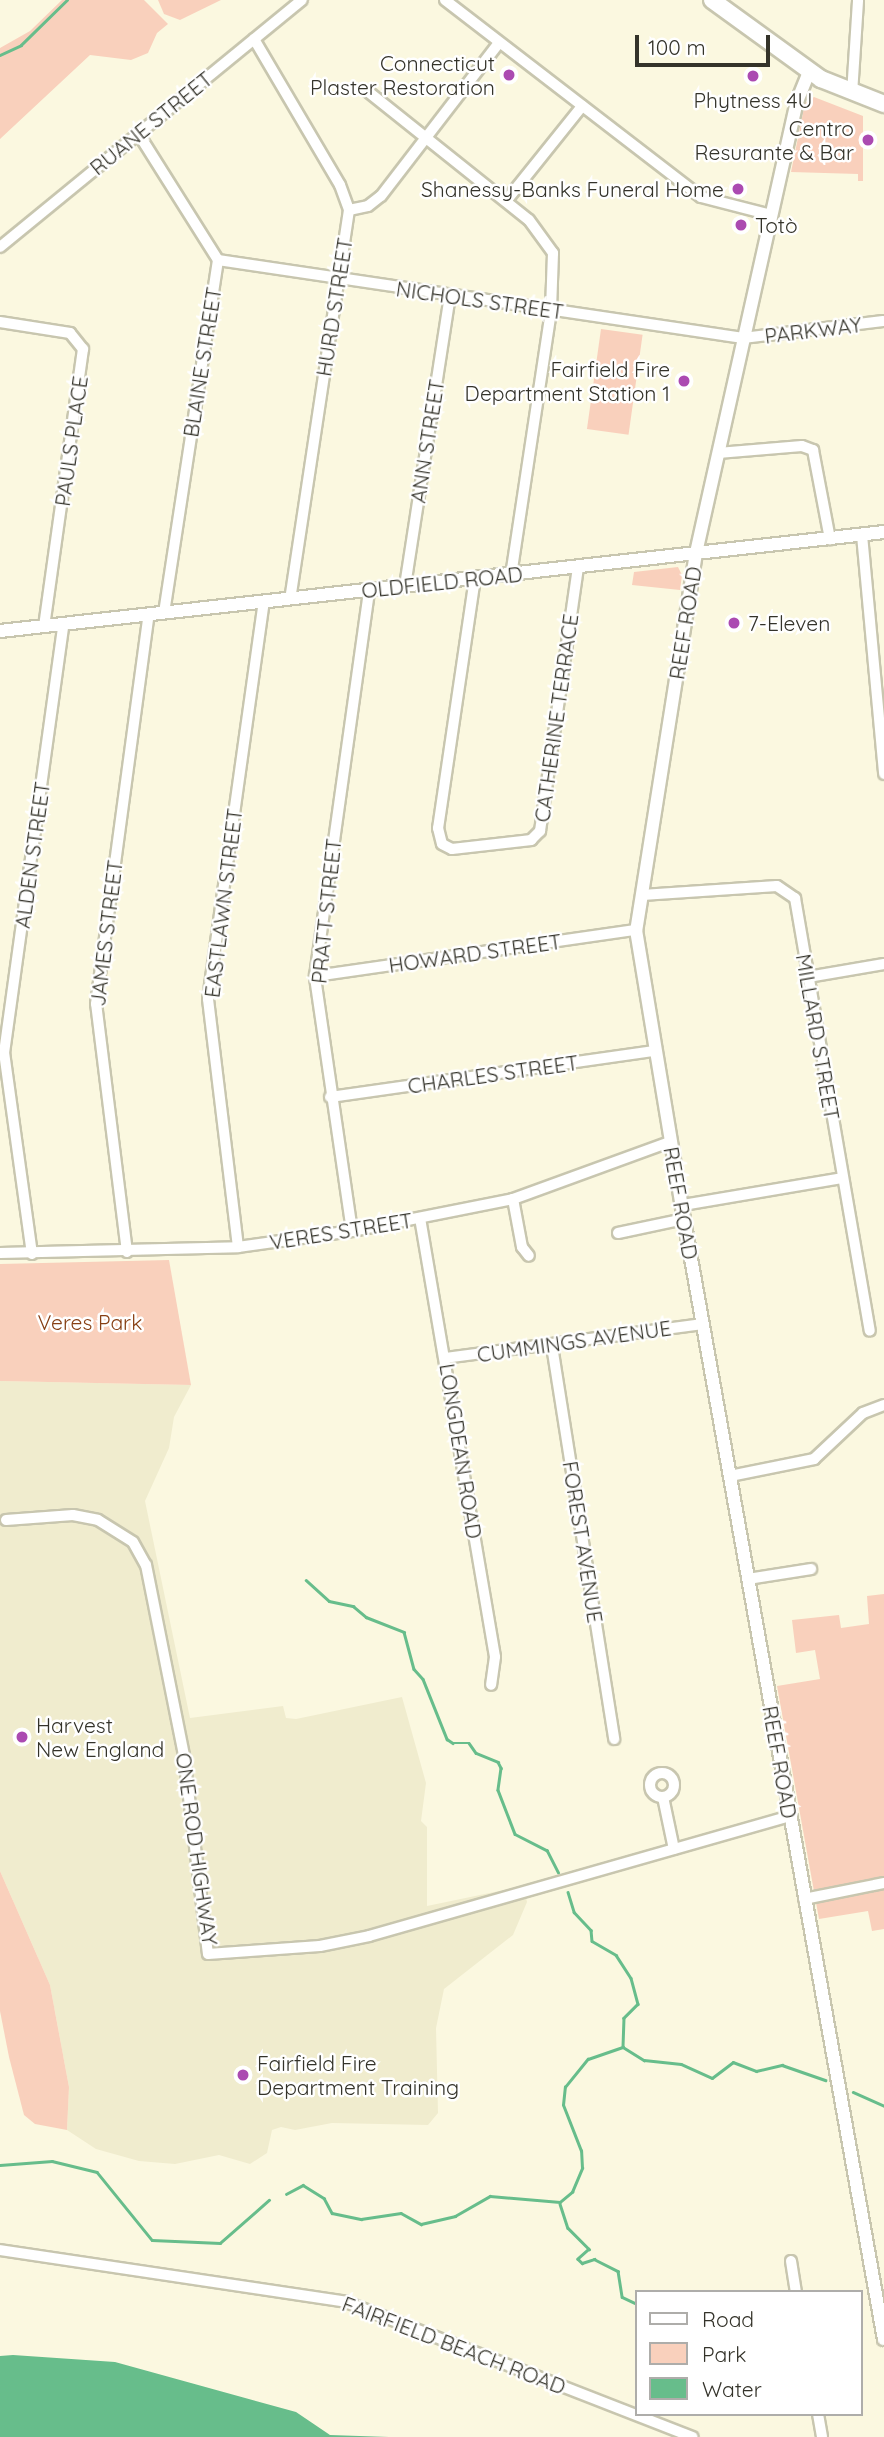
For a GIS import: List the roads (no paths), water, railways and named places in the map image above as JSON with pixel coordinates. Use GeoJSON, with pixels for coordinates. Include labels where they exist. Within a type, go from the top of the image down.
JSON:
{"type":"FeatureCollection","features":[{"type":"Feature","properties":{"kind":"main road"},"geometry":{"type":"LineString","coordinates":[[712,0],[809,72],[852,95],[884,104]]}},
{"type":"Feature","properties":{"kind":"street","name":"RUANE STREET"},"geometry":{"type":"LineString","coordinates":[[0,247],[302,0]]}},
{"type":"Feature","properties":{"kind":"street"},"geometry":{"type":"LineString","coordinates":[[445,0],[701,197],[771,215]]}},
{"type":"Feature","properties":{"kind":"street"},"geometry":{"type":"LineString","coordinates":[[852,95],[858,0]]}},
{"type":"Feature","properties":{"kind":"street","name":"HURD STREET"},"geometry":{"type":"LineString","coordinates":[[254,39],[340,185],[349,209],[290,598]]}},
{"type":"Feature","properties":{"kind":"street"},"geometry":{"type":"LineString","coordinates":[[349,209],[377,200],[499,43]]}},
{"type":"Feature","properties":{"kind":"street","name":"REEF ROAD"},"geometry":{"type":"LineString","coordinates":[[809,72],[797,101],[696,553],[636,930],[702,1324],[884,2339]]}},
{"type":"Feature","properties":{"kind":"street"},"geometry":{"type":"LineString","coordinates":[[366,90],[506,201],[550,244],[555,262],[551,311],[511,574]]}},
{"type":"Feature","properties":{"kind":"street"},"geometry":{"type":"LineString","coordinates":[[506,201],[582,106]]}},
{"type":"Feature","properties":{"kind":"street","name":"BLAINE STREET"},"geometry":{"type":"LineString","coordinates":[[138,133],[218,260],[164,612]]}},
{"type":"Feature","properties":{"kind":"street","name":"NICHOLS STREET"},"geometry":{"type":"LineString","coordinates":[[218,260],[743,338]]}},
{"type":"Feature","properties":{"kind":"street","name":"ANN STREET"},"geometry":{"type":"LineString","coordinates":[[405,586],[450,296]]}},
{"type":"Feature","properties":{"kind":"street","name":"PARKWAY"},"geometry":{"type":"LineString","coordinates":[[743,338],[884,320]]}},
{"type":"Feature","properties":{"kind":"street","name":"PAULS PLACE"},"geometry":{"type":"LineString","coordinates":[[0,322],[69,333],[83,349],[44,625]]}},
{"type":"Feature","properties":{"kind":"street"},"geometry":{"type":"LineString","coordinates":[[718,453],[802,446],[813,450],[830,538]]}},
{"type":"Feature","properties":{"kind":"street","name":"OLDFIELD ROAD"},"geometry":{"type":"LineString","coordinates":[[0,631],[884,532]]}},
{"type":"Feature","properties":{"kind":"street"},"geometry":{"type":"LineString","coordinates":[[862,535],[884,774]]}},
{"type":"Feature","properties":{"kind":"street","name":"CATHERINE TERRACE"},"geometry":{"type":"LineString","coordinates":[[475,578],[438,828],[442,844],[452,849],[531,840],[541,831],[578,568]]}},
{"type":"Feature","properties":{"kind":"street","name":"PRATT STREET"},"geometry":{"type":"LineString","coordinates":[[352,1231],[330,1097],[315,976],[369,590]]}},
{"type":"Feature","properties":{"kind":"street","name":"EASTLAWN STREET"},"geometry":{"type":"LineString","coordinates":[[238,1247],[208,999],[264,601]]}},
{"type":"Feature","properties":{"kind":"street","name":"JAMES STREET"},"geometry":{"type":"LineString","coordinates":[[127,1252],[96,1013],[149,614]]}},
{"type":"Feature","properties":{"kind":"street","name":"ALDEN STREET"},"geometry":{"type":"LineString","coordinates":[[32,1254],[5,1098],[4,1054],[7,1017],[64,623]]}},
{"type":"Feature","properties":{"kind":"street","name":"MILLARD STREET"},"geometry":{"type":"LineString","coordinates":[[642,895],[788,889],[796,904],[870,1331]]}},
{"type":"Feature","properties":{"kind":"street","name":"HOWARD STREET"},"geometry":{"type":"LineString","coordinates":[[315,976],[636,930]]}},
{"type":"Feature","properties":{"kind":"street"},"geometry":{"type":"LineString","coordinates":[[808,977],[884,964]]}},
{"type":"Feature","properties":{"kind":"street","name":"CHARLES STREET"},"geometry":{"type":"LineString","coordinates":[[330,1097],[655,1051]]}},
{"type":"Feature","properties":{"kind":"street","name":"VERES STREET"},"geometry":{"type":"LineString","coordinates":[[0,1253],[127,1252],[238,1247],[352,1231],[513,1199],[670,1142]]}},
{"type":"Feature","properties":{"kind":"street"},"geometry":{"type":"LineString","coordinates":[[682,1205],[842,1178]]}},
{"type":"Feature","properties":{"kind":"street"},"geometry":{"type":"LineString","coordinates":[[513,1199],[522,1247],[529,1256]]}},
{"type":"Feature","properties":{"kind":"street","name":"LONGDEAN ROAD"},"geometry":{"type":"LineString","coordinates":[[420,1218],[495,1657],[491,1685]]}},
{"type":"Feature","properties":{"kind":"street"},"geometry":{"type":"LineString","coordinates":[[618,1233],[684,1219]]}},
{"type":"Feature","properties":{"kind":"street","name":"CUMMINGS AVENUE"},"geometry":{"type":"LineString","coordinates":[[445,1358],[552,1346],[702,1324]]}},
{"type":"Feature","properties":{"kind":"street","name":"FOREST AVENUE"},"geometry":{"type":"LineString","coordinates":[[552,1346],[614,1739]]}},
{"type":"Feature","properties":{"kind":"street"},"geometry":{"type":"LineString","coordinates":[[730,1476],[814,1459],[863,1413],[884,1405]]}},
{"type":"Feature","properties":{"kind":"street","name":"ONE ROD HIGHWAY"},"geometry":{"type":"LineString","coordinates":[[6,1520],[73,1515],[98,1520],[133,1542],[146,1564],[193,1815],[208,1954],[320,1946],[369,1936],[789,1816]]}},
{"type":"Feature","properties":{"kind":"street"},"geometry":{"type":"LineString","coordinates":[[748,1578],[811,1569]]}},
{"type":"Feature","properties":{"kind":"street"},"geometry":{"type":"LineString","coordinates":[[663,1797],[674,1849]]}},
{"type":"Feature","properties":{"kind":"street"},"geometry":{"type":"LineString","coordinates":[[804,1899],[884,1883]]}},
{"type":"Feature","properties":{"kind":"street","name":"FAIRFIELD BEACH ROAD"},"geometry":{"type":"LineString","coordinates":[[0,2250],[346,2302],[636,2415]]}},
{"type":"Feature","properties":{"kind":"street"},"geometry":{"type":"LineString","coordinates":[[791,2261],[796,2290]]}},
{"type":"Feature","properties":{"kind":"street","name":"FAIRFIELD BEACH ROAD"},"geometry":{"type":"LineString","coordinates":[[639,2416],[693,2437]]}},
{"type":"Feature","properties":{"kind":"street"},"geometry":{"type":"LineString","coordinates":[[818,2416],[822,2437]]}},
{"type":"Feature","properties":{"kind":"water"},"geometry":{"type":"Polygon","coordinates":[[[0,2356],[115,2362],[296,2412],[330,2435],[389,2437],[0,2437],[0,2356]]]}},
{"type":"Feature","properties":{"kind":"waterway"},"geometry":{"type":"LineString","coordinates":[[0,55],[21,45],[67,0]]}},
{"type":"Feature","properties":{"kind":"waterway"},"geometry":{"type":"LineString","coordinates":[[306,1580],[329,1601],[353,1606],[366,1617],[404,1632],[414,1669],[423,1679],[447,1739],[453,1743],[469,1743],[476,1753],[498,1762],[501,1768],[498,1790],[515,1834],[547,1850],[558,1872]]}},
{"type":"Feature","properties":{"kind":"waterway"},"geometry":{"type":"LineString","coordinates":[[568,1892],[574,1912],[591,1930],[592,1941],[616,1955],[631,1978],[638,2004],[624,2018],[623,2047]]}},
{"type":"Feature","properties":{"kind":"waterway"},"geometry":{"type":"LineString","coordinates":[[286,2194],[303,2185],[324,2198],[332,2213],[361,2219],[401,2213],[421,2224],[455,2216],[490,2196],[560,2202],[572,2192],[582,2168],[581,2151],[563,2105],[565,2087],[588,2059],[623,2047],[644,2060],[681,2064],[712,2078],[733,2062],[756,2071],[782,2065],[825,2080]]}},
{"type":"Feature","properties":{"kind":"waterway"},"geometry":{"type":"LineString","coordinates":[[853,2092],[884,2106]]}},
{"type":"Feature","properties":{"kind":"waterway"},"geometry":{"type":"LineString","coordinates":[[0,2165],[52,2161],[97,2172],[152,2240],[220,2243],[269,2200]]}},
{"type":"Feature","properties":{"kind":"waterway"},"geometry":{"type":"LineString","coordinates":[[560,2204],[568,2228],[589,2249],[578,2259],[582,2263],[594,2259],[618,2271],[622,2297],[636,2304]]}},
{"type":"Feature","properties":{"kind":"place","name":"Connecticut Plaster Restoration"},"geometry":{"type":"Point","coordinates":[509,75]}},
{"type":"Feature","properties":{"kind":"place","name":"Phytness 4U"},"geometry":{"type":"Point","coordinates":[753,76]}},
{"type":"Feature","properties":{"kind":"place","name":"Centro Resurante & Bar"},"geometry":{"type":"Point","coordinates":[868,140]}},
{"type":"Feature","properties":{"kind":"place","name":"Shanessy-Banks Funeral Home"},"geometry":{"type":"Point","coordinates":[738,189]}},
{"type":"Feature","properties":{"kind":"place","name":"Totò"},"geometry":{"type":"Point","coordinates":[741,225]}},
{"type":"Feature","properties":{"kind":"place","name":"Fairfield Fire Department Station 1"},"geometry":{"type":"Point","coordinates":[684,381]}},
{"type":"Feature","properties":{"kind":"place","name":"7-Eleven"},"geometry":{"type":"Point","coordinates":[734,623]}},
{"type":"Feature","properties":{"kind":"place","name":"Harvest New England"},"geometry":{"type":"Point","coordinates":[22,1737]}},
{"type":"Feature","properties":{"kind":"place","name":"Fairfield Fire Department Training"},"geometry":{"type":"Point","coordinates":[243,2075]}},
{"type":"Feature","properties":{"kind":"park label","name":"Veres Park"},"geometry":{"type":"Point","coordinates":[90,1322]}}]}
